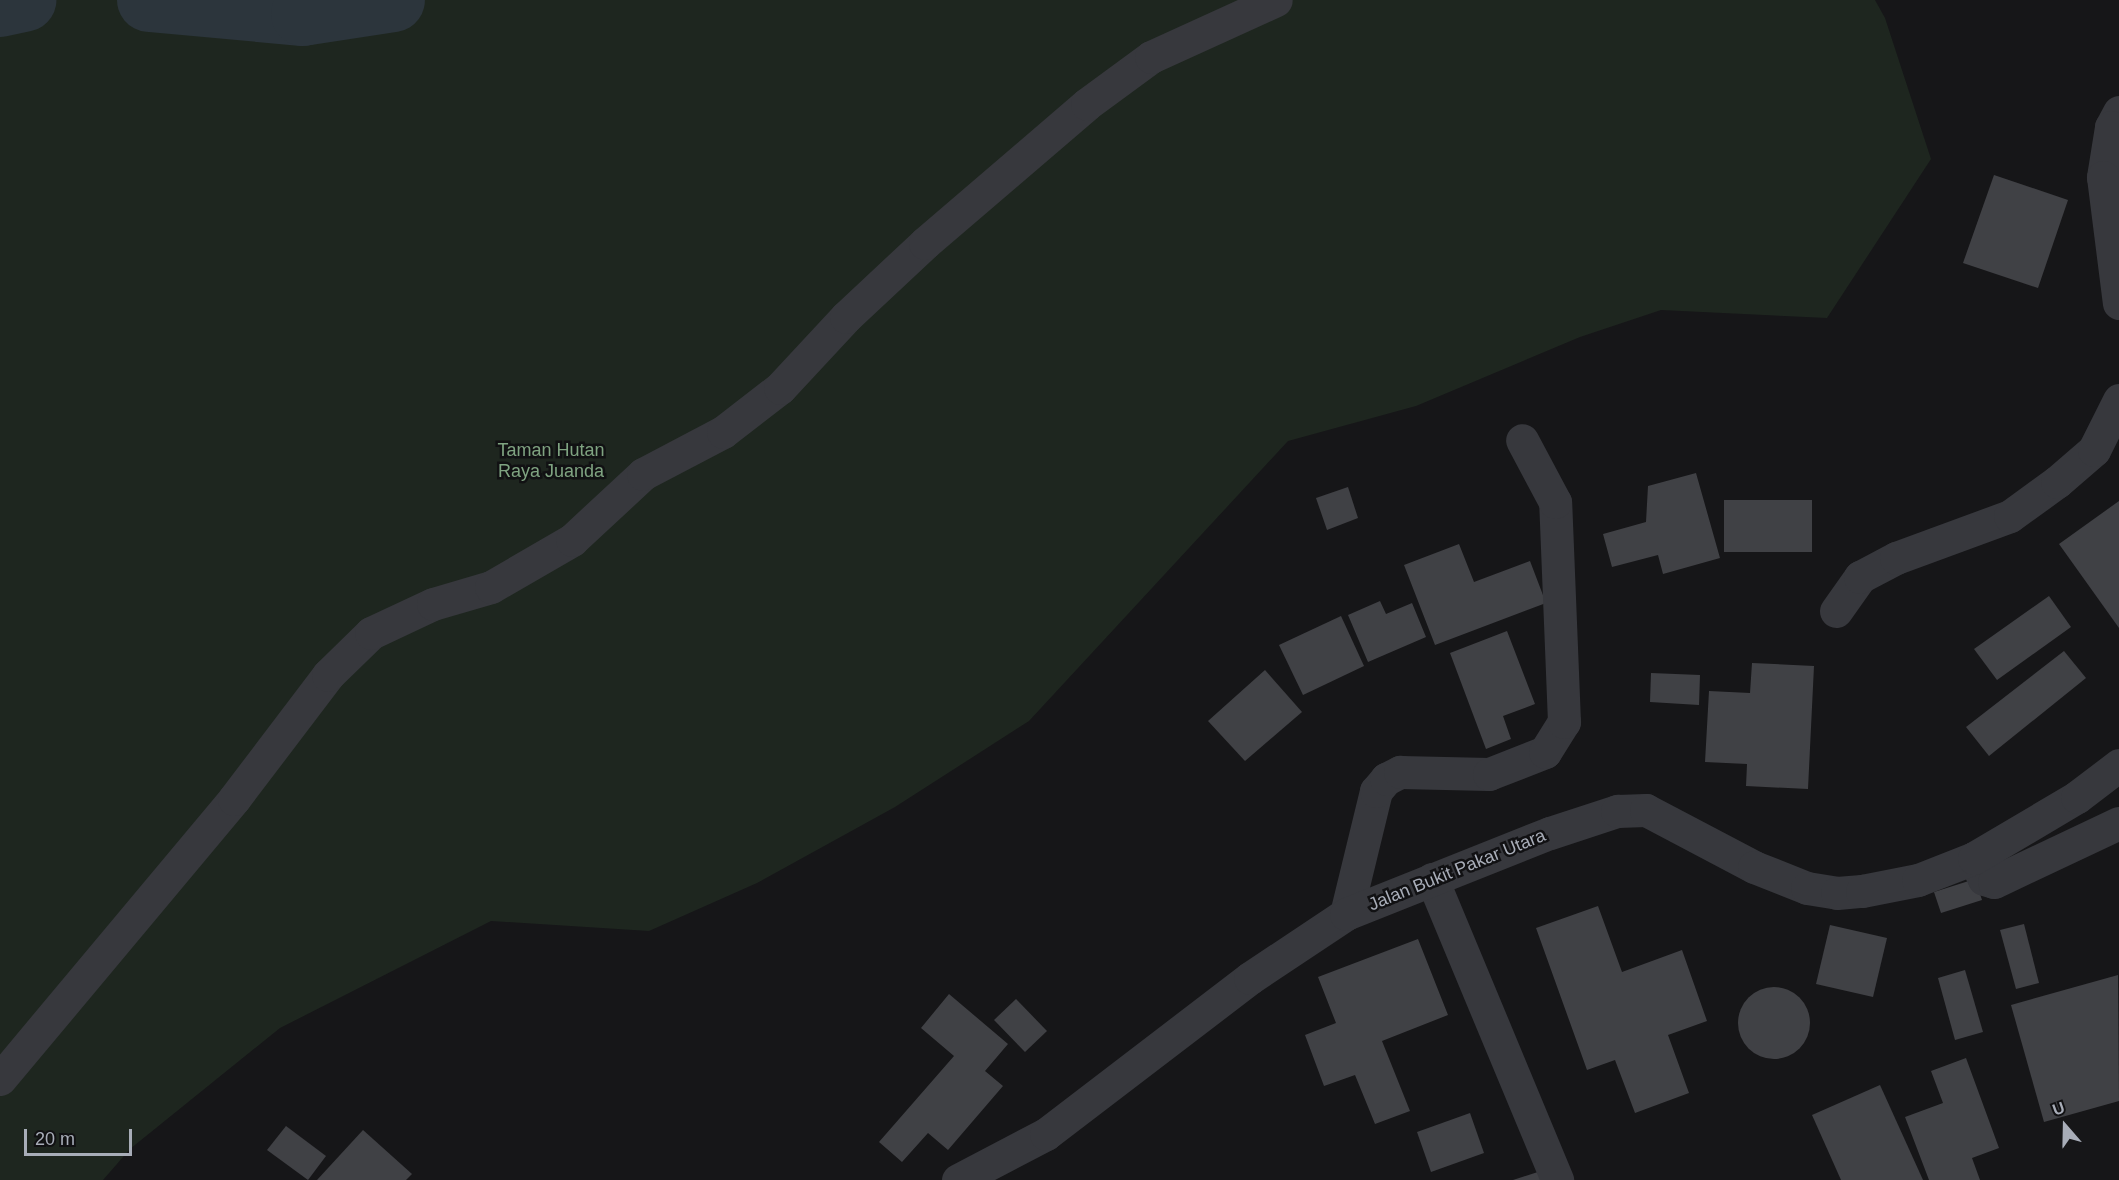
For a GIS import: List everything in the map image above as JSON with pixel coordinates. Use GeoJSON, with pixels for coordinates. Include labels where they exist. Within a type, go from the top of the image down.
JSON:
{"type":"FeatureCollection","features":[{"type":"Feature","properties":{"kind":"street"},"geometry":{"type":"LineString","coordinates":[[0,1079],[234,799],[328,675],[371,633],[434,604],[490,587],[572,540],[644,474],[723,432],[780,388],[846,317],[925,243],[1087,104],[1151,57],[1276,0]]}},
{"type":"Feature","properties":{"kind":"street"},"geometry":{"type":"LineString","coordinates":[[2119,112],[2111,127],[2103,177],[2119,303]]}},
{"type":"Feature","properties":{"kind":"street"},"geometry":{"type":"LineString","coordinates":[[1836,611],[1860,577],[1896,558],[2010,516],[2057,482],[2094,450],[2119,400]]}},
{"type":"Feature","properties":{"kind":"street"},"geometry":{"type":"LineString","coordinates":[[1346,914],[1377,790],[1386,779],[1400,772],[1489,774],[1545,752],[1564,722],[1554,502],[1522,440]]}},
{"type":"Feature","properties":{"kind":"street","name":"Jalan Bukit Pakar Utara"},"geometry":{"type":"LineString","coordinates":[[958,1180],[1046,1134],[1250,978],[1346,914],[1432,879],[1617,811],[1646,810],[1754,867],[1808,888],[1837,893],[1918,880],[1974,858],[2009,839],[2119,765]]}},
{"type":"Feature","properties":{"kind":"street"},"geometry":{"type":"LineString","coordinates":[[1974,858],[1984,879],[1994,882],[2119,823]]}},
{"type":"Feature","properties":{"kind":"street"},"geometry":{"type":"LineString","coordinates":[[1432,879],[1557,1180]]}},
{"type":"Feature","properties":{"kind":"green space","name":"Taman Hutan Raya Juanda"},"geometry":{"type":"Polygon","coordinates":[[[0,0],[1875,0],[1885,18],[1931,159],[1827,318],[1661,310],[1580,337],[1416,406],[1288,441],[1029,721],[895,807],[757,883],[649,931],[491,921],[280,1028],[130,1149],[103,1180],[0,1180],[0,0]]]}},
{"type":"Feature","properties":{"kind":"building"},"geometry":{"type":"Polygon","coordinates":[[[1994,175],[2068,200],[2038,288],[1963,263],[1994,175]]]}},
{"type":"Feature","properties":{"kind":"building"},"geometry":{"type":"Polygon","coordinates":[[[1696,473],[1720,558],[1663,574],[1658,555],[1612,567],[1603,534],[1646,522],[1648,486],[1696,473]]]}},
{"type":"Feature","properties":{"kind":"building"},"geometry":{"type":"Polygon","coordinates":[[[1348,487],[1358,518],[1327,530],[1316,498],[1348,487]]]}},
{"type":"Feature","properties":{"kind":"building"},"geometry":{"type":"Polygon","coordinates":[[[1724,500],[1812,500],[1812,552],[1724,552],[1724,500]]]}},
{"type":"Feature","properties":{"kind":"building"},"geometry":{"type":"Polygon","coordinates":[[[2119,501],[2119,628],[2059,544],[2119,501]]]}},
{"type":"Feature","properties":{"kind":"building"},"geometry":{"type":"Polygon","coordinates":[[[1459,544],[1474,582],[1530,561],[1546,603],[1435,645],[1404,565],[1459,544]]]}},
{"type":"Feature","properties":{"kind":"building"},"geometry":{"type":"Polygon","coordinates":[[[2049,596],[2071,627],[1997,680],[1974,649],[2049,596]]]}},
{"type":"Feature","properties":{"kind":"building"},"geometry":{"type":"Polygon","coordinates":[[[1380,601],[1386,614],[1412,603],[1426,637],[1368,662],[1348,615],[1380,601]]]}},
{"type":"Feature","properties":{"kind":"building"},"geometry":{"type":"Polygon","coordinates":[[[1341,616],[1364,666],[1303,695],[1279,645],[1341,616]]]}},
{"type":"Feature","properties":{"kind":"building"},"geometry":{"type":"Polygon","coordinates":[[[1507,631],[1535,704],[1503,716],[1511,739],[1486,749],[1450,653],[1507,631]]]}},
{"type":"Feature","properties":{"kind":"building"},"geometry":{"type":"Polygon","coordinates":[[[2064,651],[2086,678],[1989,756],[1966,727],[2064,651]]]}},
{"type":"Feature","properties":{"kind":"building"},"geometry":{"type":"Polygon","coordinates":[[[1752,663],[1814,666],[1808,789],[1746,786],[1747,764],[1705,762],[1709,691],[1750,693],[1752,663]]]}},
{"type":"Feature","properties":{"kind":"building"},"geometry":{"type":"Polygon","coordinates":[[[1265,670],[1302,712],[1245,761],[1208,721],[1265,670]]]}},
{"type":"Feature","properties":{"kind":"building"},"geometry":{"type":"Polygon","coordinates":[[[1651,673],[1700,675],[1699,705],[1650,702],[1651,673]]]}},
{"type":"Feature","properties":{"kind":"building"},"geometry":{"type":"Polygon","coordinates":[[[1975,879],[1982,900],[1941,913],[1934,892],[1975,879]]]}},
{"type":"Feature","properties":{"kind":"building"},"geometry":{"type":"Polygon","coordinates":[[[1598,906],[1622,972],[1682,950],[1707,1021],[1668,1035],[1689,1093],[1635,1113],[1615,1060],[1587,1070],[1536,928],[1598,906]]]}},
{"type":"Feature","properties":{"kind":"building"},"geometry":{"type":"Polygon","coordinates":[[[2024,924],[2039,983],[2016,989],[2000,930],[2024,924]]]}},
{"type":"Feature","properties":{"kind":"building"},"geometry":{"type":"Polygon","coordinates":[[[1830,925],[1887,938],[1873,997],[1816,984],[1830,925]]]}},
{"type":"Feature","properties":{"kind":"building"},"geometry":{"type":"Polygon","coordinates":[[[1418,939],[1448,1015],[1382,1041],[1410,1111],[1375,1124],[1355,1075],[1324,1086],[1305,1035],[1336,1023],[1318,977],[1418,939]]]}},
{"type":"Feature","properties":{"kind":"building"},"geometry":{"type":"Polygon","coordinates":[[[1965,970],[1983,1032],[1955,1040],[1938,978],[1965,970]]]}},
{"type":"Feature","properties":{"kind":"building"},"geometry":{"type":"Polygon","coordinates":[[[2118,975],[2119,1101],[2044,1122],[2011,1005],[2118,975]]]}},
{"type":"Feature","properties":{"kind":"building"},"geometry":{"type":"Polygon","coordinates":[[[1774,987],[1794,993],[1804,1003],[1810,1023],[1804,1043],[1794,1053],[1774,1059],[1754,1053],[1744,1043],[1738,1023],[1744,1003],[1754,993],[1774,987]]]}},
{"type":"Feature","properties":{"kind":"building"},"geometry":{"type":"Polygon","coordinates":[[[949,994],[1008,1044],[985,1071],[1003,1086],[948,1150],[928,1133],[902,1162],[879,1142],[954,1056],[921,1028],[949,994]]]}},
{"type":"Feature","properties":{"kind":"building"},"geometry":{"type":"Polygon","coordinates":[[[1016,999],[1047,1031],[1025,1052],[994,1020],[1016,999]]]}},
{"type":"Feature","properties":{"kind":"building"},"geometry":{"type":"Polygon","coordinates":[[[1966,1058],[1999,1148],[1972,1158],[1980,1180],[1929,1180],[1905,1117],[1943,1103],[1931,1071],[1966,1058]]]}},
{"type":"Feature","properties":{"kind":"building"},"geometry":{"type":"Polygon","coordinates":[[[1880,1085],[1923,1180],[1841,1180],[1812,1115],[1880,1085]]]}},
{"type":"Feature","properties":{"kind":"building"},"geometry":{"type":"Polygon","coordinates":[[[1470,1113],[1484,1153],[1431,1172],[1417,1132],[1470,1113]]]}},
{"type":"Feature","properties":{"kind":"building"},"geometry":{"type":"Polygon","coordinates":[[[286,1126],[326,1156],[308,1180],[267,1150],[286,1126]]]}},
{"type":"Feature","properties":{"kind":"building"},"geometry":{"type":"Polygon","coordinates":[[[363,1130],[412,1174],[406,1180],[317,1180],[363,1130]]]}},
{"type":"Feature","properties":{"kind":"building"},"geometry":{"type":"Polygon","coordinates":[[[1544,1170],[1547,1180],[1513,1180],[1544,1170]]]}},
{"type":"Feature","properties":{"kind":"waterway"},"geometry":{"type":"LineString","coordinates":[[0,5],[24,0]]}},
{"type":"Feature","properties":{"kind":"waterway"},"geometry":{"type":"LineString","coordinates":[[149,0],[303,14],[393,0]]}}]}
